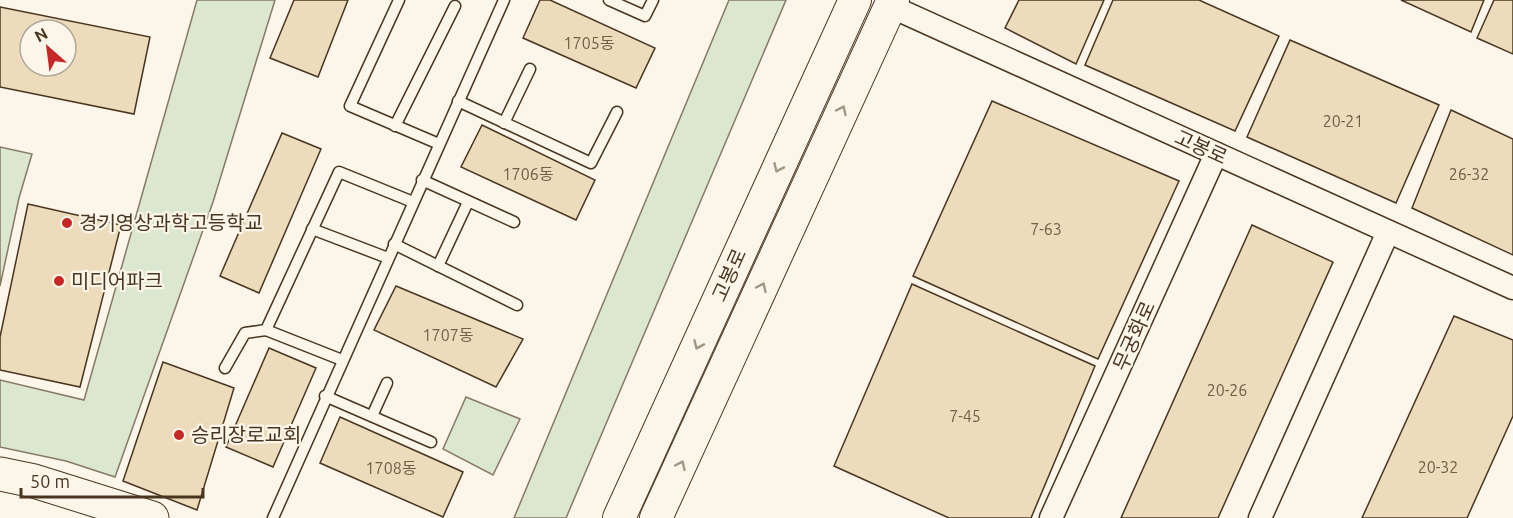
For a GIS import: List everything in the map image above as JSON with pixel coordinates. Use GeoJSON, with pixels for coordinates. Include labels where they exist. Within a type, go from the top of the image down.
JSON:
{"type":"FeatureCollection","features":[{"type":"Feature","properties":{"kind":"main road","name":"고봉로"},"geometry":{"type":"LineString","coordinates":[[619,518],[855,0]]}},
{"type":"Feature","properties":{"kind":"main road","name":"고봉로"},"geometry":{"type":"LineString","coordinates":[[656,518],[891,3]]}},
{"type":"Feature","properties":{"kind":"main road"},"geometry":{"type":"LineString","coordinates":[[0,474],[34,481],[152,518]]}},
{"type":"Feature","properties":{"kind":"street","name":"고봉로"},"geometry":{"type":"LineString","coordinates":[[891,3],[1216,154],[1513,288]]}},
{"type":"Feature","properties":{"kind":"street","name":"무궁화로"},"geometry":{"type":"LineString","coordinates":[[1051,518],[1216,154]]}},
{"type":"Feature","properties":{"kind":"street"},"geometry":{"type":"LineString","coordinates":[[1260,518],[1388,232]]}},
{"type":"Feature","properties":{"kind":"lane"},"geometry":{"type":"LineString","coordinates":[[399,0],[350,106],[438,144]]}},
{"type":"Feature","properties":{"kind":"lane"},"geometry":{"type":"LineString","coordinates":[[273,518],[504,0]]}},
{"type":"Feature","properties":{"kind":"lane"},"geometry":{"type":"LineString","coordinates":[[609,0],[645,16],[653,0]]}},
{"type":"Feature","properties":{"kind":"lane"},"geometry":{"type":"LineString","coordinates":[[395,126],[455,6]]}},
{"type":"Feature","properties":{"kind":"lane"},"geometry":{"type":"LineString","coordinates":[[504,123],[530,69]]}},
{"type":"Feature","properties":{"kind":"lane"},"geometry":{"type":"LineString","coordinates":[[458,101],[591,163],[617,112]]}},
{"type":"Feature","properties":{"kind":"lane"},"geometry":{"type":"LineString","coordinates":[[266,330],[339,172],[413,202]]}},
{"type":"Feature","properties":{"kind":"lane"},"geometry":{"type":"LineString","coordinates":[[422,180],[514,222]]}},
{"type":"Feature","properties":{"kind":"lane"},"geometry":{"type":"LineString","coordinates":[[438,266],[468,202]]}},
{"type":"Feature","properties":{"kind":"lane"},"geometry":{"type":"LineString","coordinates":[[312,229],[388,258]]}},
{"type":"Feature","properties":{"kind":"lane"},"geometry":{"type":"LineString","coordinates":[[394,244],[517,305]]}},
{"type":"Feature","properties":{"kind":"lane"},"geometry":{"type":"LineString","coordinates":[[225,368],[245,333],[266,330],[342,360]]}},
{"type":"Feature","properties":{"kind":"lane"},"geometry":{"type":"LineString","coordinates":[[372,416],[387,383]]}},
{"type":"Feature","properties":{"kind":"lane"},"geometry":{"type":"LineString","coordinates":[[326,396],[431,442]]}},
{"type":"Feature","properties":{"kind":"green space"},"geometry":{"type":"Polygon","coordinates":[[[197,0],[275,0],[213,202],[115,477],[66,461],[0,447],[0,380],[84,400],[197,0]]]}},
{"type":"Feature","properties":{"kind":"green space"},"geometry":{"type":"Polygon","coordinates":[[[729,0],[786,0],[566,518],[514,518],[729,0]]]}},
{"type":"Feature","properties":{"kind":"green space"},"geometry":{"type":"Polygon","coordinates":[[[0,147],[32,154],[19,198],[0,286],[0,147]]]}},
{"type":"Feature","properties":{"kind":"green space"},"geometry":{"type":"Polygon","coordinates":[[[466,397],[520,419],[493,475],[443,449],[466,397]]]}},
{"type":"Feature","properties":{"kind":"building"},"geometry":{"type":"Polygon","coordinates":[[[294,0],[348,0],[318,77],[270,58],[294,0]]]}},
{"type":"Feature","properties":{"kind":"building"},"geometry":{"type":"Polygon","coordinates":[[[540,0],[550,0],[655,48],[636,88],[523,38],[540,0]]]}},
{"type":"Feature","properties":{"kind":"building"},"geometry":{"type":"Polygon","coordinates":[[[1019,0],[1104,0],[1076,64],[1005,28],[1019,0]]]}},
{"type":"Feature","properties":{"kind":"building"},"geometry":{"type":"Polygon","coordinates":[[[1113,0],[1199,0],[1279,36],[1235,131],[1085,65],[1113,0]]]}},
{"type":"Feature","properties":{"kind":"building"},"geometry":{"type":"Polygon","coordinates":[[[1401,0],[1484,0],[1471,32],[1401,0]]]}},
{"type":"Feature","properties":{"kind":"building"},"geometry":{"type":"Polygon","coordinates":[[[1494,0],[1513,0],[1513,54],[1477,38],[1494,0]]]}},
{"type":"Feature","properties":{"kind":"building"},"geometry":{"type":"Polygon","coordinates":[[[0,7],[55,18],[18,18],[18,78],[78,78],[78,23],[150,37],[134,114],[0,87],[0,7]]]}},
{"type":"Feature","properties":{"kind":"building"},"geometry":{"type":"Polygon","coordinates":[[[1290,40],[1439,105],[1396,203],[1247,137],[1290,40]]]}},
{"type":"Feature","properties":{"kind":"building"},"geometry":{"type":"Polygon","coordinates":[[[992,101],[1179,181],[1098,359],[913,276],[992,101]]]}},
{"type":"Feature","properties":{"kind":"building"},"geometry":{"type":"Polygon","coordinates":[[[1451,110],[1513,139],[1513,255],[1412,208],[1451,110]]]}},
{"type":"Feature","properties":{"kind":"building"},"geometry":{"type":"Polygon","coordinates":[[[482,125],[595,180],[576,220],[461,167],[482,125]]]}},
{"type":"Feature","properties":{"kind":"building"},"geometry":{"type":"Polygon","coordinates":[[[282,133],[321,149],[259,293],[220,276],[282,133]]]}},
{"type":"Feature","properties":{"kind":"building","name":"미디어파크"},"geometry":{"type":"Polygon","coordinates":[[[28,204],[121,225],[80,387],[0,370],[0,337],[28,204]]]}},
{"type":"Feature","properties":{"kind":"building"},"geometry":{"type":"Polygon","coordinates":[[[1252,225],[1333,262],[1218,518],[1121,518],[1252,225]]]}},
{"type":"Feature","properties":{"kind":"building"},"geometry":{"type":"Polygon","coordinates":[[[912,284],[1095,366],[1031,518],[949,518],[834,466],[912,284]]]}},
{"type":"Feature","properties":{"kind":"building"},"geometry":{"type":"Polygon","coordinates":[[[396,286],[523,339],[496,387],[374,330],[396,286]]]}},
{"type":"Feature","properties":{"kind":"building"},"geometry":{"type":"Polygon","coordinates":[[[1454,316],[1513,340],[1513,416],[1467,518],[1362,518],[1454,316]]]}},
{"type":"Feature","properties":{"kind":"building"},"geometry":{"type":"Polygon","coordinates":[[[269,348],[316,368],[273,467],[226,447],[269,348]]]}},
{"type":"Feature","properties":{"kind":"building","name":"승리장로교회"},"geometry":{"type":"Polygon","coordinates":[[[163,362],[234,388],[197,510],[123,481],[163,362]]]}},
{"type":"Feature","properties":{"kind":"building"},"geometry":{"type":"Polygon","coordinates":[[[340,417],[463,472],[443,517],[320,463],[340,417]]]}},
{"type":"Feature","properties":{"kind":"place","name":"경기영상과학고등학교"},"geometry":{"type":"Point","coordinates":[67,223]}},
{"type":"Feature","properties":{"kind":"place","name":"미디어파크"},"geometry":{"type":"Point","coordinates":[59,281]}},
{"type":"Feature","properties":{"kind":"place","name":"승리장로교회"},"geometry":{"type":"Point","coordinates":[179,435]}}]}
